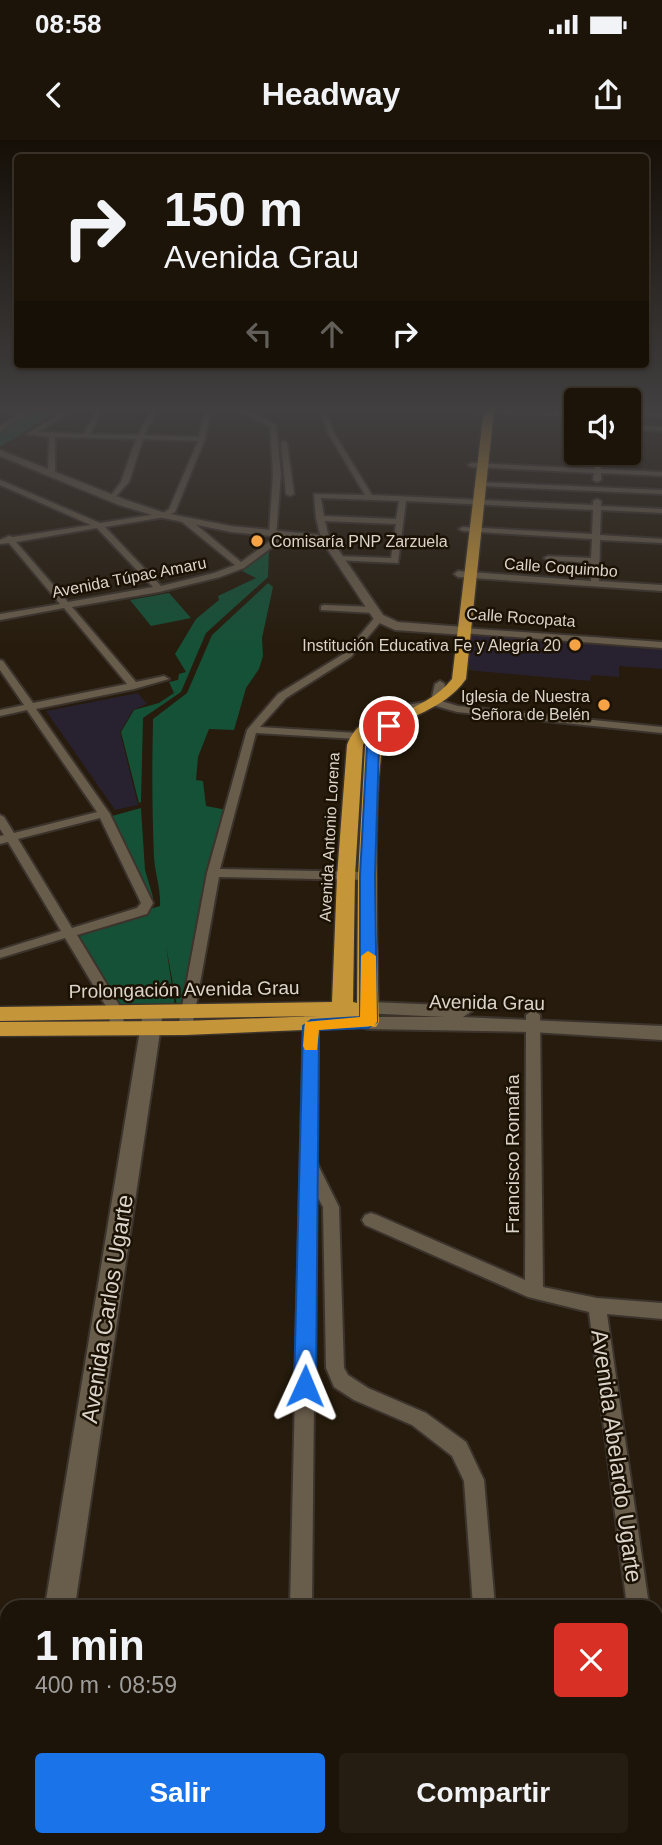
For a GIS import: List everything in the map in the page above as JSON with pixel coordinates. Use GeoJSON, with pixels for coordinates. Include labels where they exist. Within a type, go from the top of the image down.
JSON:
{"type":"FeatureCollection","features":[{"type":"Feature","properties":{"kind":"highway"},"geometry":{"type":"LineString","coordinates":[[369,1015],[368,876],[373,746],[378,735],[389,726],[436,703],[454,688],[459,679],[458,630],[474,489]]}},
{"type":"Feature","properties":{"kind":"highway"},"geometry":{"type":"LineString","coordinates":[[473,501],[479,489]]}},
{"type":"Feature","properties":{"kind":"highway"},"geometry":{"type":"LineString","coordinates":[[440,684],[458,630]]}},
{"type":"Feature","properties":{"kind":"highway","name":"Avenida Antonio Lorena"},"geometry":{"type":"LineString","coordinates":[[342,1016],[346,876],[357,736],[365,728],[419,700],[440,684]]}},
{"type":"Feature","properties":{"kind":"highway","name":"Prolongación Avenida Grau"},"geometry":{"type":"LineString","coordinates":[[0,1014],[117,1021]]}},
{"type":"Feature","properties":{"kind":"highway","name":"Avenida Grau"},"geometry":{"type":"LineString","coordinates":[[311,1018],[369,1015]]}},
{"type":"Feature","properties":{"kind":"highway","name":"Prolongación Avenida Grau"},"geometry":{"type":"LineString","coordinates":[[0,1029],[117,1021],[311,1018]]}},
{"type":"Feature","properties":{"kind":"street"},"geometry":{"type":"LineString","coordinates":[[14,489],[97,526],[159,589]]}},
{"type":"Feature","properties":{"kind":"street"},"geometry":{"type":"LineString","coordinates":[[88,489],[112,499],[185,520],[278,535],[325,538]]}},
{"type":"Feature","properties":{"kind":"street"},"geometry":{"type":"LineString","coordinates":[[112,499],[120,489]]}},
{"type":"Feature","properties":{"kind":"street"},"geometry":{"type":"LineString","coordinates":[[0,541],[164,515],[172,510],[181,489]]}},
{"type":"Feature","properties":{"kind":"street"},"geometry":{"type":"LineString","coordinates":[[276,489],[278,535]]}},
{"type":"Feature","properties":{"kind":"street"},"geometry":{"type":"LineString","coordinates":[[289,489],[290,494]]}},
{"type":"Feature","properties":{"kind":"street"},"geometry":{"type":"LineString","coordinates":[[365,489],[370,497]]}},
{"type":"Feature","properties":{"kind":"street"},"geometry":{"type":"LineString","coordinates":[[587,489],[662,492]]}},
{"type":"Feature","properties":{"kind":"street"},"geometry":{"type":"LineString","coordinates":[[595,583],[597,489]]}},
{"type":"Feature","properties":{"kind":"street"},"geometry":{"type":"LineString","coordinates":[[276,493],[662,512]]}},
{"type":"Feature","properties":{"kind":"street"},"geometry":{"type":"LineString","coordinates":[[317,495],[325,538],[376,614]]}},
{"type":"Feature","properties":{"kind":"street"},"geometry":{"type":"LineString","coordinates":[[338,558],[395,561],[403,498]]}},
{"type":"Feature","properties":{"kind":"street"},"geometry":{"type":"LineString","coordinates":[[320,518],[400,522]]}},
{"type":"Feature","properties":{"kind":"street"},"geometry":{"type":"LineString","coordinates":[[185,520],[241,566]]}},
{"type":"Feature","properties":{"kind":"street"},"geometry":{"type":"LineString","coordinates":[[469,529],[662,541]]}},
{"type":"Feature","properties":{"kind":"street"},"geometry":{"type":"LineString","coordinates":[[0,534],[13,539],[134,686]]}},
{"type":"Feature","properties":{"kind":"street","name":"Avenida Túpac Amaru"},"geometry":{"type":"LineString","coordinates":[[0,618],[190,583],[241,566],[278,535]]}},
{"type":"Feature","properties":{"kind":"street"},"geometry":{"type":"LineString","coordinates":[[548,558],[596,561]]}},
{"type":"Feature","properties":{"kind":"street","name":"Calle Coquimbo"},"geometry":{"type":"LineString","coordinates":[[464,575],[662,588]]}},
{"type":"Feature","properties":{"kind":"street"},"geometry":{"type":"LineString","coordinates":[[324,608],[376,614]]}},
{"type":"Feature","properties":{"kind":"street"},"geometry":{"type":"LineString","coordinates":[[186,1020],[214,873],[252,730],[282,696],[348,655],[376,614]]}},
{"type":"Feature","properties":{"kind":"street","name":"Calle Rocopata"},"geometry":{"type":"LineString","coordinates":[[376,614],[395,626],[662,645]]}},
{"type":"Feature","properties":{"kind":"street"},"geometry":{"type":"LineString","coordinates":[[0,663],[104,814],[147,903],[142,911],[0,954]]}},
{"type":"Feature","properties":{"kind":"street"},"geometry":{"type":"LineString","coordinates":[[0,713],[164,680]]}},
{"type":"Feature","properties":{"kind":"street"},"geometry":{"type":"LineString","coordinates":[[436,703],[440,684]]}},
{"type":"Feature","properties":{"kind":"street"},"geometry":{"type":"LineString","coordinates":[[404,708],[436,703],[457,709],[662,730]]}},
{"type":"Feature","properties":{"kind":"street"},"geometry":{"type":"LineString","coordinates":[[252,730],[357,736]]}},
{"type":"Feature","properties":{"kind":"street"},"geometry":{"type":"LineString","coordinates":[[5,839],[104,814]]}},
{"type":"Feature","properties":{"kind":"street"},"geometry":{"type":"LineString","coordinates":[[0,818],[5,839],[69,932],[117,1021]]}},
{"type":"Feature","properties":{"kind":"street"},"geometry":{"type":"LineString","coordinates":[[214,873],[368,876]]}},
{"type":"Feature","properties":{"kind":"street","name":"Avenida Grau"},"geometry":{"type":"LineString","coordinates":[[369,1015],[662,1022]]}},
{"type":"Feature","properties":{"kind":"street"},"geometry":{"type":"LineString","coordinates":[[301,1600],[311,1018]]}},
{"type":"Feature","properties":{"kind":"street","name":"Avenida Carlos Ugarte"},"geometry":{"type":"LineString","coordinates":[[61,1600],[152,1020]]}},
{"type":"Feature","properties":{"kind":"street","name":"Avenida Grau"},"geometry":{"type":"LineString","coordinates":[[533,1020],[662,1033]]}},
{"type":"Feature","properties":{"kind":"street","name":"Francisco Romaña"},"geometry":{"type":"LineString","coordinates":[[533,1020],[534,1292]]}},
{"type":"Feature","properties":{"kind":"street"},"geometry":{"type":"LineString","coordinates":[[309,1164],[331,1207],[335,1368],[341,1381],[361,1394],[419,1419],[459,1449],[474,1479],[484,1600]]}},
{"type":"Feature","properties":{"kind":"street"},"geometry":{"type":"LineString","coordinates":[[371,1220],[534,1292],[597,1306],[662,1311]]}},
{"type":"Feature","properties":{"kind":"street","name":"Avenida Abelardo Ugarte"},"geometry":{"type":"LineString","coordinates":[[597,1306],[637,1600]]}},
{"type":"Feature","properties":{"kind":"shaded area"},"geometry":{"type":"Polygon","coordinates":[[[472,633],[662,647],[662,669],[619,666],[619,677],[592,675],[590,681],[466,670],[472,633]]]}},
{"type":"Feature","properties":{"kind":"shaded area"},"geometry":{"type":"Polygon","coordinates":[[[138,693],[147,704],[133,710],[120,732],[138,805],[115,810],[46,711],[138,693]]]}},
{"type":"Feature","properties":{"kind":"green space"},"geometry":{"type":"Polygon","coordinates":[[[269,550],[268,577],[206,633],[181,692],[143,718],[139,803],[121,732],[134,710],[159,703],[174,693],[169,682],[178,680],[179,674],[186,672],[175,654],[196,619],[219,600],[218,596],[256,578],[242,571],[269,550]]]}},
{"type":"Feature","properties":{"kind":"green space"},"geometry":{"type":"Polygon","coordinates":[[[268,583],[273,587],[262,638],[263,656],[259,669],[246,688],[234,730],[209,729],[198,757],[196,780],[203,781],[206,806],[227,810],[184,1006],[177,1006],[166,946],[175,1007],[120,1012],[70,932],[160,906],[153,840],[153,719],[187,693],[212,635],[268,583]]]}},
{"type":"Feature","properties":{"kind":"green space"},"geometry":{"type":"Polygon","coordinates":[[[169,593],[191,618],[151,626],[130,600],[169,593]]]}},
{"type":"Feature","properties":{"kind":"green space"},"geometry":{"type":"Polygon","coordinates":[[[141,808],[145,870],[152,901],[138,878],[112,816],[141,808]]]}},
{"type":"Feature","properties":{"kind":"slow traffic"},"geometry":{"type":"LineString","coordinates":[[311,1046],[311,1026],[368,1022],[368,956]]}},
{"type":"Feature","properties":{"kind":"place","name":"Comisaría PNP Zarzuela"},"geometry":{"type":"Point","coordinates":[257,541]}},
{"type":"Feature","properties":{"kind":"place","name":"Institución Educativa Fe y Alegría 20"},"geometry":{"type":"Point","coordinates":[575,645]}},
{"type":"Feature","properties":{"kind":"place","name":"Iglesia de Nuestra Señora de Belén"},"geometry":{"type":"Point","coordinates":[604,705]}},
{"type":"Feature","properties":{"kind":"route"},"geometry":{"type":"LineString","coordinates":[[305,1386],[311,1026],[368,1022],[368,876],[373,746],[378,735],[389,726]]}}]}
